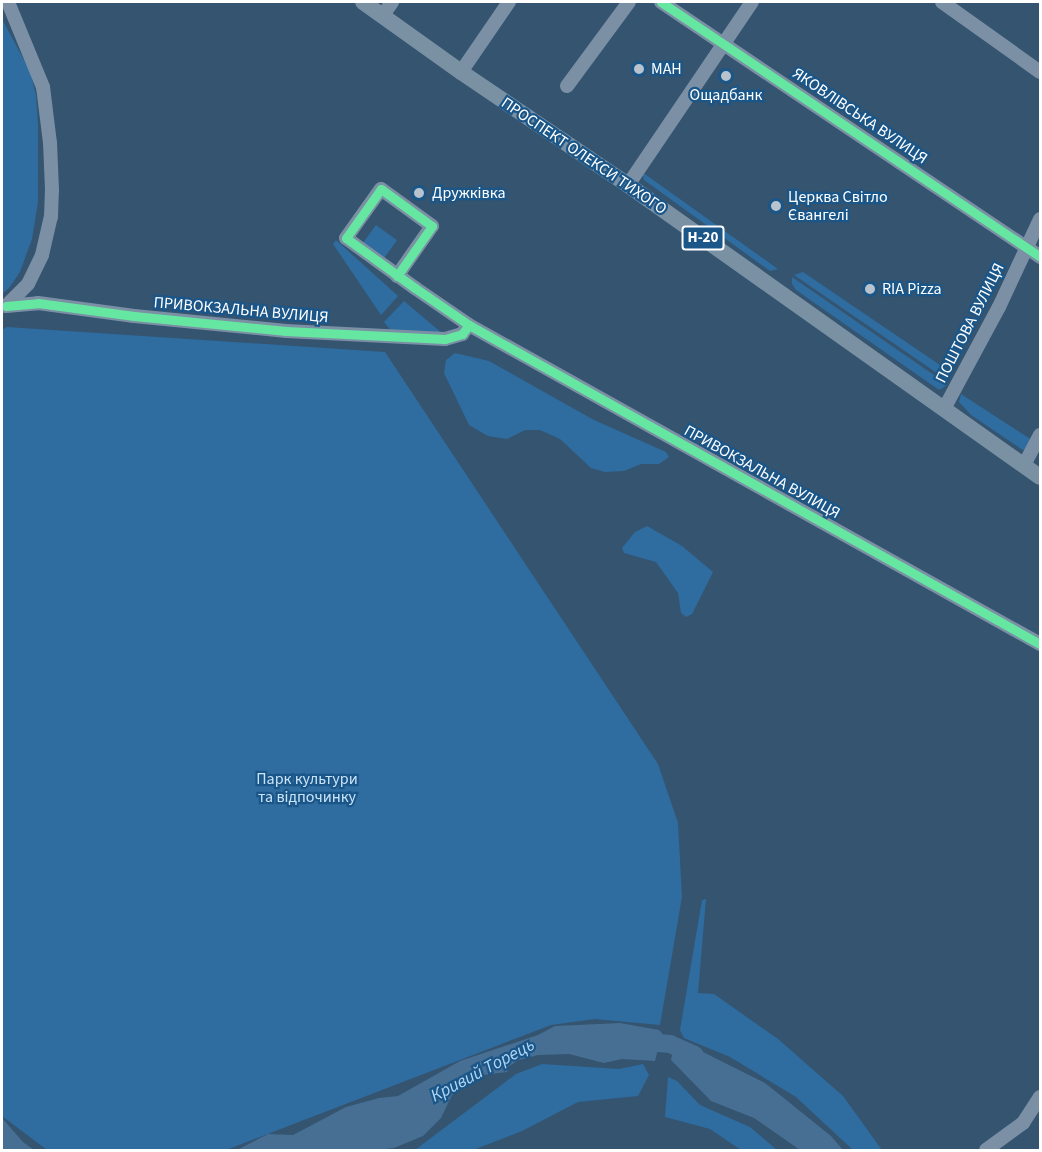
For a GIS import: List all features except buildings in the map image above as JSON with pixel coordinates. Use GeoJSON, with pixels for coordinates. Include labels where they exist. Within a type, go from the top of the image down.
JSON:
{"type":"FeatureCollection","features":[{"type":"Feature","properties":{"kind":"main road","name":"ПРОСПЕКТ ОЛЕКСИ ТИХОГО"},"geometry":{"type":"LineString","coordinates":[[363,2],[388,8],[461,72],[628,184],[1041,477]]}},
{"type":"Feature","properties":{"kind":"street"},"geometry":{"type":"LineString","coordinates":[[4,307],[28,284],[42,255],[51,217],[52,190],[50,142],[43,87],[8,2]]}},
{"type":"Feature","properties":{"kind":"street"},"geometry":{"type":"LineString","coordinates":[[461,72],[509,2]]}},
{"type":"Feature","properties":{"kind":"street"},"geometry":{"type":"LineString","coordinates":[[567,86],[629,2]]}},
{"type":"Feature","properties":{"kind":"street","name":"ЯКОВЛІВСЬКА ВУЛИЦЯ"},"geometry":{"type":"LineString","coordinates":[[661,2],[726,43],[1041,257]]}},
{"type":"Feature","properties":{"kind":"street"},"geometry":{"type":"LineString","coordinates":[[628,184],[752,2]]}},
{"type":"Feature","properties":{"kind":"street"},"geometry":{"type":"LineString","coordinates":[[942,2],[1041,72]]}},
{"type":"Feature","properties":{"kind":"street","name":"ПРИВОКЗАЛЬНА ВУЛИЦЯ"},"geometry":{"type":"LineString","coordinates":[[398,276],[432,226],[381,189],[346,238],[398,276],[469,325],[1041,644]]}},
{"type":"Feature","properties":{"kind":"street","name":"ПОШТОВА ВУЛИЦЯ"},"geometry":{"type":"LineString","coordinates":[[944,410],[1041,219]]}},
{"type":"Feature","properties":{"kind":"street","name":"ПРИВОКЗАЛЬНА ВУЛИЦЯ"},"geometry":{"type":"LineString","coordinates":[[4,307],[38,303],[134,316],[263,329],[391,337],[445,339],[462,334],[469,325]]}},
{"type":"Feature","properties":{"kind":"street"},"geometry":{"type":"LineString","coordinates":[[1024,465],[1041,435]]}},
{"type":"Feature","properties":{"kind":"street"},"geometry":{"type":"LineString","coordinates":[[986,1150],[1023,1123],[1041,1097]]}},
{"type":"Feature","properties":{"kind":"green space"},"geometry":{"type":"Polygon","coordinates":[[[2,19],[30,71],[36,95],[38,202],[32,239],[20,272],[2,294],[2,19]]]}},
{"type":"Feature","properties":{"kind":"green space"},"geometry":{"type":"Polygon","coordinates":[[[642,172],[778,269],[770,271],[644,180],[642,172]]]}},
{"type":"Feature","properties":{"kind":"green space"},"geometry":{"type":"Polygon","coordinates":[[[376,225],[397,240],[384,258],[363,243],[376,225]]]}},
{"type":"Feature","properties":{"kind":"green space"},"geometry":{"type":"Polygon","coordinates":[[[336,240],[398,296],[381,315],[333,244],[336,240]]]}},
{"type":"Feature","properties":{"kind":"green space"},"geometry":{"type":"Polygon","coordinates":[[[803,272],[940,365],[946,373],[947,380],[794,275],[803,272]]]}},
{"type":"Feature","properties":{"kind":"green space"},"geometry":{"type":"Polygon","coordinates":[[[792,277],[947,384],[946,386],[939,390],[796,290],[792,284],[792,277]]]}},
{"type":"Feature","properties":{"kind":"green space"},"geometry":{"type":"Polygon","coordinates":[[[404,301],[443,334],[393,333],[384,322],[404,301]]]}},
{"type":"Feature","properties":{"kind":"green space","name":"Парк культури та відпочинку"},"geometry":{"type":"Polygon","coordinates":[[[7,327],[385,352],[658,764],[678,823],[682,897],[660,1025],[595,1019],[551,1025],[226,1150],[47,1150],[2,1116],[2,330],[7,327]]]}},
{"type":"Feature","properties":{"kind":"green space"},"geometry":{"type":"Polygon","coordinates":[[[455,353],[489,361],[594,420],[666,452],[669,457],[659,464],[641,464],[624,471],[605,472],[591,468],[560,439],[540,430],[525,430],[507,439],[488,436],[469,425],[444,373],[446,360],[455,353]]]}},
{"type":"Feature","properties":{"kind":"green space"},"geometry":{"type":"Polygon","coordinates":[[[961,394],[1032,440],[1028,448],[1023,450],[971,415],[959,402],[961,394]]]}},
{"type":"Feature","properties":{"kind":"green space"},"geometry":{"type":"Polygon","coordinates":[[[647,526],[682,546],[713,572],[692,614],[686,617],[681,613],[678,593],[656,562],[624,553],[622,548],[635,532],[647,526]]]}},
{"type":"Feature","properties":{"kind":"green space"},"geometry":{"type":"Polygon","coordinates":[[[706,899],[698,993],[714,994],[778,1039],[843,1096],[882,1150],[853,1150],[796,1097],[730,1057],[684,1038],[680,1030],[702,900],[706,899]]]}},
{"type":"Feature","properties":{"kind":"green space"},"geometry":{"type":"Polygon","coordinates":[[[542,1064],[619,1069],[643,1064],[649,1075],[638,1096],[578,1102],[522,1131],[473,1150],[415,1150],[516,1074],[542,1064]]]}},
{"type":"Feature","properties":{"kind":"green space"},"geometry":{"type":"Polygon","coordinates":[[[668,1077],[677,1081],[700,1105],[750,1127],[777,1150],[741,1150],[710,1129],[665,1117],[668,1077]]]}},
{"type":"Feature","properties":{"kind":"water"},"geometry":{"type":"Polygon","coordinates":[[[620,1023],[659,1030],[662,1033],[655,1061],[622,1059],[604,1063],[569,1054],[538,1055],[519,1060],[509,1066],[507,1072],[483,1075],[452,1095],[441,1118],[423,1136],[394,1148],[237,1150],[268,1134],[293,1135],[346,1107],[379,1098],[398,1096],[460,1061],[538,1035],[555,1026],[620,1023]]]}},
{"type":"Feature","properties":{"kind":"water"},"geometry":{"type":"Polygon","coordinates":[[[675,1038],[765,1083],[831,1136],[843,1150],[800,1150],[754,1118],[711,1101],[671,1060],[675,1038]]]}},
{"type":"Feature","properties":{"kind":"water"},"geometry":{"type":"Polygon","coordinates":[[[2,1118],[23,1142],[34,1150],[2,1150],[2,1118]]]}},
{"type":"Feature","properties":{"kind":"waterway","name":"Кривий Торець"},"geometry":{"type":"LineString","coordinates":[[636,1041],[670,1044],[695,1055]]}},
{"type":"Feature","properties":{"kind":"cycle path"},"geometry":{"type":"LineString","coordinates":[[661,2],[1040,257]]}},
{"type":"Feature","properties":{"kind":"cycle path"},"geometry":{"type":"LineString","coordinates":[[6,306],[38,303],[134,316],[286,331],[445,339],[462,334],[469,325],[415,288],[346,238],[381,189],[432,226],[397,276]]}},
{"type":"Feature","properties":{"kind":"cycle path"},"geometry":{"type":"LineString","coordinates":[[469,325],[1040,644]]}},
{"type":"Feature","properties":{"kind":"place","name":"МАН"},"geometry":{"type":"Point","coordinates":[639,69]}},
{"type":"Feature","properties":{"kind":"place","name":"Ощадбанк"},"geometry":{"type":"Point","coordinates":[726,76]}},
{"type":"Feature","properties":{"kind":"place","name":"Дружківка"},"geometry":{"type":"Point","coordinates":[419,193]}},
{"type":"Feature","properties":{"kind":"place","name":"Церква Світло Євангелі"},"geometry":{"type":"Point","coordinates":[776,206]}},
{"type":"Feature","properties":{"kind":"place","name":"RIA Pizza"},"geometry":{"type":"Point","coordinates":[870,289]}}]}
